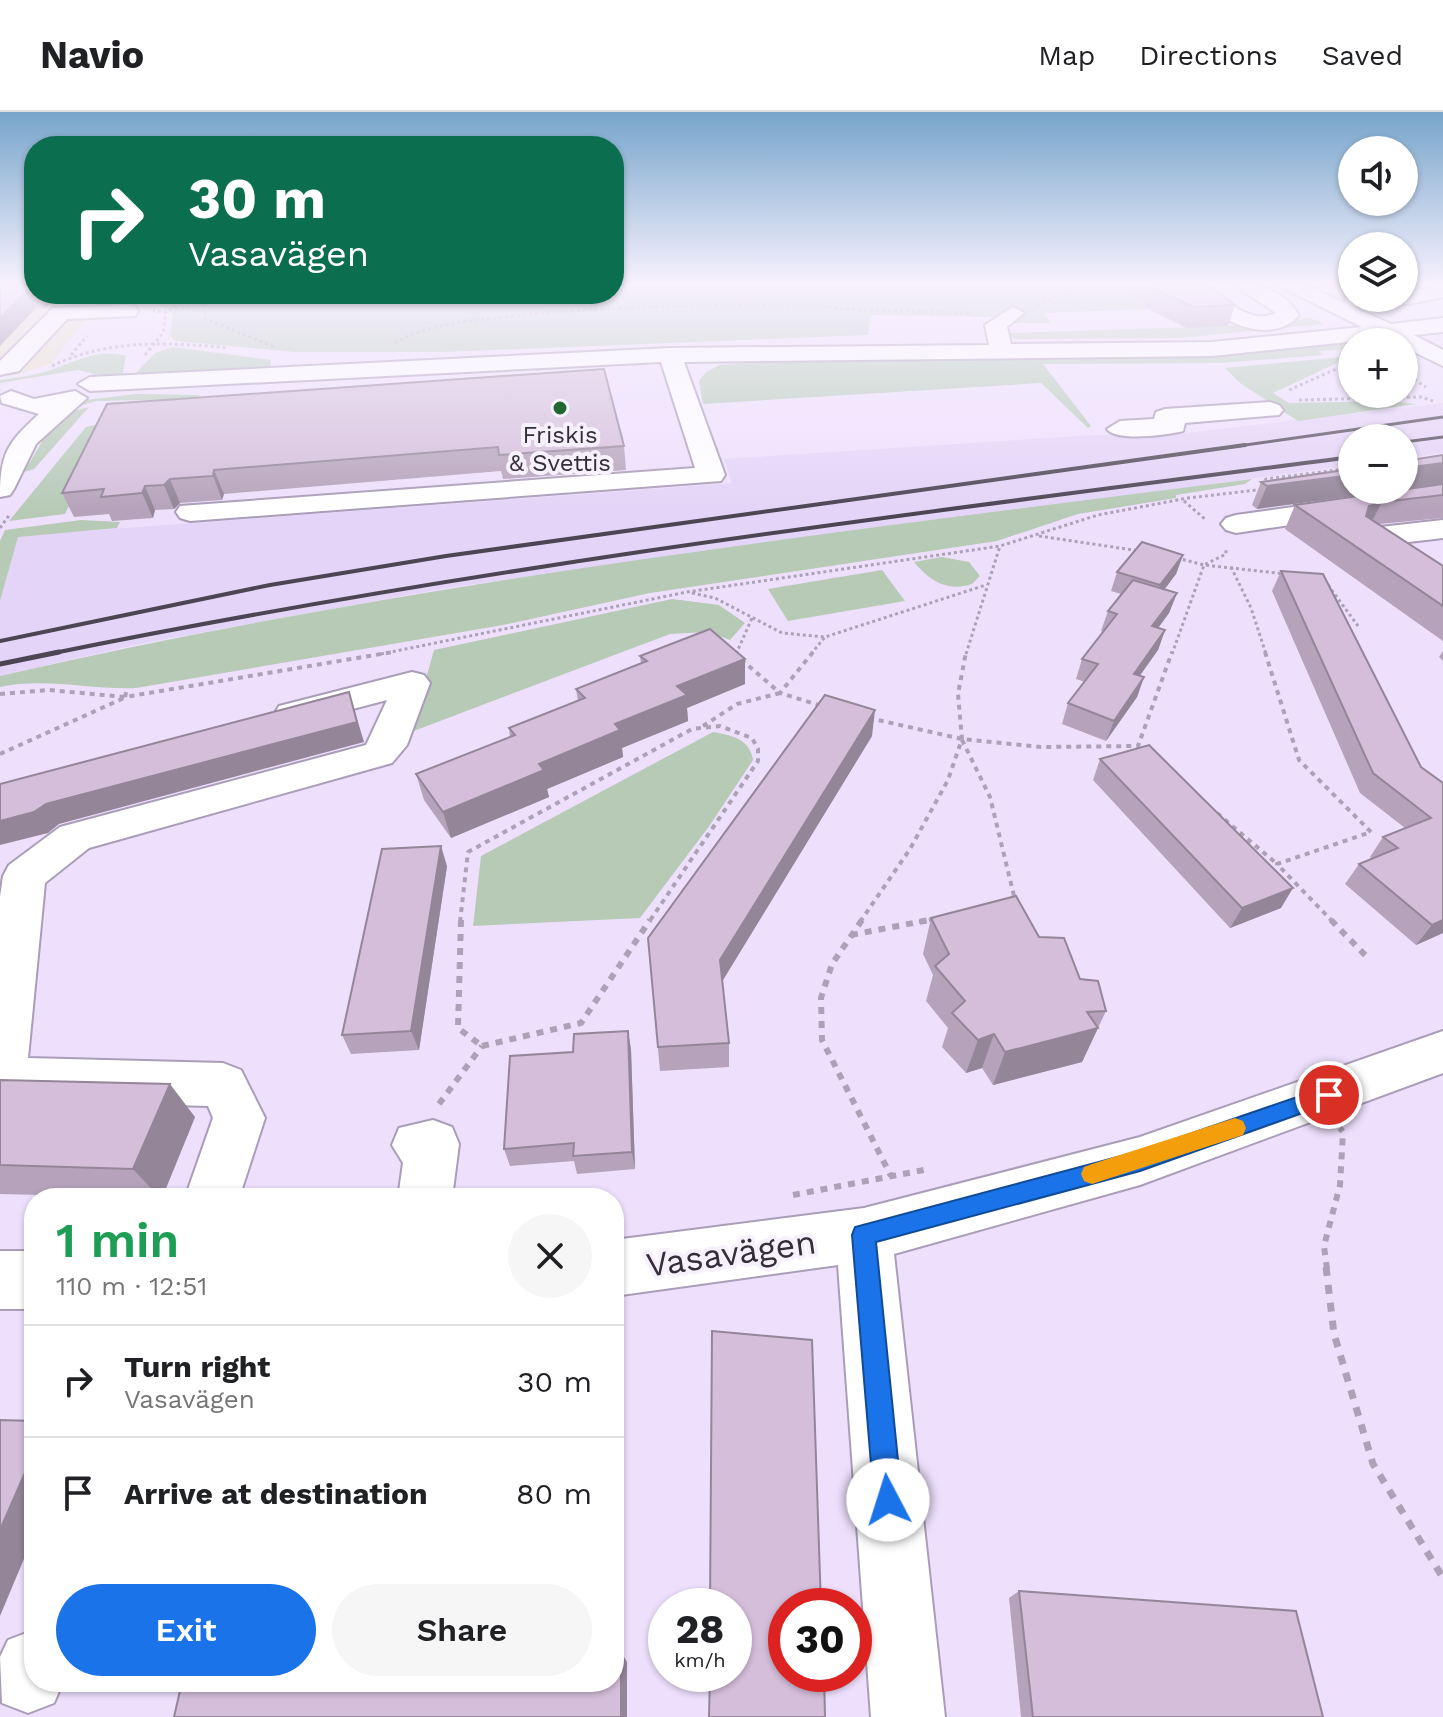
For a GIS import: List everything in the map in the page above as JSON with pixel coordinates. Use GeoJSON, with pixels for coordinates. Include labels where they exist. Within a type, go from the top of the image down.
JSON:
{"type":"FeatureCollection","features":[{"type":"Feature","properties":{"kind":"street"},"geometry":{"type":"LineString","coordinates":[[38,390],[653,360]]}},
{"type":"Feature","properties":{"kind":"street"},"geometry":{"type":"LineString","coordinates":[[190,512],[711,475],[671,360]]}},
{"type":"Feature","properties":{"kind":"street"},"geometry":{"type":"LineString","coordinates":[[1084,360],[1094,376]]}},
{"type":"Feature","properties":{"kind":"street"},"geometry":{"type":"LineString","coordinates":[[0,489],[25,440],[38,390]]}},
{"type":"Feature","properties":{"kind":"street"},"geometry":{"type":"LineString","coordinates":[[25,440],[38,390]]}},
{"type":"Feature","properties":{"kind":"street"},"geometry":{"type":"LineString","coordinates":[[1120,429],[1270,410]]}},
{"type":"Feature","properties":{"kind":"street"},"geometry":{"type":"LineString","coordinates":[[1236,524],[1443,494]]}},
{"type":"Feature","properties":{"kind":"street"},"geometry":{"type":"LineString","coordinates":[[1443,529],[1371,537],[1443,584]]}},
{"type":"Feature","properties":{"kind":"street"},"geometry":{"type":"LineString","coordinates":[[215,1188],[239,1118],[223,1085],[1,1079],[24,876],[75,837],[379,754],[388,745],[412,683],[247,726]]}},
{"type":"Feature","properties":{"kind":"street","name":"Vasavägen"},"geometry":{"type":"LineString","coordinates":[[624,1266],[1140,1161],[1443,1052]]}},
{"type":"Feature","properties":{"kind":"street"},"geometry":{"type":"LineString","coordinates":[[425,1188],[426,1145]]}},
{"type":"Feature","properties":{"kind":"street"},"geometry":{"type":"LineString","coordinates":[[888,1211],[908,1717]]}},
{"type":"Feature","properties":{"kind":"street"},"geometry":{"type":"LineString","coordinates":[[0,1280],[24,1280]]}},
{"type":"Feature","properties":{"kind":"path"},"geometry":{"type":"LineString","coordinates":[[38,390],[66,360]]}},
{"type":"Feature","properties":{"kind":"path"},"geometry":{"type":"LineString","coordinates":[[135,365],[140,360]]}},
{"type":"Feature","properties":{"kind":"path"},"geometry":{"type":"LineString","coordinates":[[1338,368],[1284,393],[1295,400],[1338,399]]}},
{"type":"Feature","properties":{"kind":"path"},"geometry":{"type":"LineString","coordinates":[[1418,382],[1426,387]]}},
{"type":"Feature","properties":{"kind":"path"},"geometry":{"type":"LineString","coordinates":[[1418,397],[1433,401]]}},
{"type":"Feature","properties":{"kind":"path"},"geometry":{"type":"LineString","coordinates":[[0,694],[49,690],[125,697],[434,645],[687,592],[1000,546],[1098,515],[1262,488],[1261,483],[1266,479],[1338,470]]}},
{"type":"Feature","properties":{"kind":"path"},"geometry":{"type":"LineString","coordinates":[[1039,535],[1144,552]]}},
{"type":"Feature","properties":{"kind":"path"},"geometry":{"type":"LineString","coordinates":[[888,1211],[822,1040],[821,998],[832,964],[910,849],[948,780],[962,739],[958,694],[969,636],[1000,546]]}},
{"type":"Feature","properties":{"kind":"path"},"geometry":{"type":"LineString","coordinates":[[1175,558],[1204,565],[1296,575]]}},
{"type":"Feature","properties":{"kind":"path"},"geometry":{"type":"LineString","coordinates":[[1138,746],[1204,565]]}},
{"type":"Feature","properties":{"kind":"path"},"geometry":{"type":"LineString","coordinates":[[1231,567],[1251,608],[1299,760],[1371,832],[1277,864]]}},
{"type":"Feature","properties":{"kind":"path"},"geometry":{"type":"LineString","coordinates":[[1323,578],[1358,626]]}},
{"type":"Feature","properties":{"kind":"path"},"geometry":{"type":"LineString","coordinates":[[687,592],[715,598],[782,633],[825,637],[986,585]]}},
{"type":"Feature","properties":{"kind":"path"},"geometry":{"type":"LineString","coordinates":[[752,618],[736,655],[780,693],[835,710]]}},
{"type":"Feature","properties":{"kind":"path"},"geometry":{"type":"LineString","coordinates":[[482,1046],[458,1028],[457,952],[468,852],[703,727],[737,704],[780,693],[825,637]]}},
{"type":"Feature","properties":{"kind":"path"},"geometry":{"type":"LineString","coordinates":[[125,697],[127,688]]}},
{"type":"Feature","properties":{"kind":"path"},"geometry":{"type":"LineString","coordinates":[[0,754],[125,697]]}},
{"type":"Feature","properties":{"kind":"path"},"geometry":{"type":"LineString","coordinates":[[864,717],[962,739],[1041,747],[1138,746],[1150,756]]}},
{"type":"Feature","properties":{"kind":"path"},"geometry":{"type":"LineString","coordinates":[[426,1145],[438,1105],[482,1046],[581,1023],[758,761],[758,749],[752,738],[720,726],[703,727]]}},
{"type":"Feature","properties":{"kind":"path"},"geometry":{"type":"LineString","coordinates":[[962,739],[979,765],[997,818],[1016,904],[1000,906]]}},
{"type":"Feature","properties":{"kind":"path"},"geometry":{"type":"LineString","coordinates":[[1208,805],[1277,864],[1366,956]]}},
{"type":"Feature","properties":{"kind":"path"},"geometry":{"type":"LineString","coordinates":[[850,935],[940,918]]}},
{"type":"Feature","properties":{"kind":"path"},"geometry":{"type":"LineString","coordinates":[[1349,1118],[1336,1123],[1343,1132],[1340,1185],[1324,1246],[1334,1334],[1373,1464],[1443,1578]]}},
{"type":"Feature","properties":{"kind":"path"},"geometry":{"type":"LineString","coordinates":[[888,1211],[932,1168]]}},
{"type":"Feature","properties":{"kind":"path"},"geometry":{"type":"LineString","coordinates":[[785,1196],[888,1211]]}},
{"type":"Feature","properties":{"kind":"shaded area"},"geometry":{"type":"Polygon","coordinates":[[[0,360],[54,360],[51,364],[16,375],[0,376],[0,360]]]}},
{"type":"Feature","properties":{"kind":"shaded area"},"geometry":{"type":"Polygon","coordinates":[[[1443,403],[1443,453],[1418,456],[1418,424],[1338,424],[1338,467],[446,588],[138,644],[0,676],[0,601],[18,536],[732,483],[724,459],[1093,435],[1178,434],[1443,403]]]}},
{"type":"Feature","properties":{"kind":"green space"},"geometry":{"type":"Polygon","coordinates":[[[79,360],[125,360],[122,376],[133,376],[148,360],[271,360],[270,368],[119,380],[78,370],[0,383],[0,380],[51,370],[79,360]]]}},
{"type":"Feature","properties":{"kind":"green space"},"geometry":{"type":"Polygon","coordinates":[[[821,360],[1261,360],[1043,364],[1091,426],[1088,428],[1041,383],[703,404],[699,381],[706,372],[720,365],[821,360]]]}},
{"type":"Feature","properties":{"kind":"green space"},"geometry":{"type":"Polygon","coordinates":[[[1338,360],[1273,393],[1289,403],[1338,402],[1338,408],[1389,408],[1298,421],[1240,383],[1225,368],[1338,360]]]}},
{"type":"Feature","properties":{"kind":"green space"},"geometry":{"type":"Polygon","coordinates":[[[136,394],[201,395],[191,399],[96,401],[64,411],[86,400],[136,394]]]}},
{"type":"Feature","properties":{"kind":"green space"},"geometry":{"type":"Polygon","coordinates":[[[89,407],[34,469],[24,472],[58,415],[89,407]]]}},
{"type":"Feature","properties":{"kind":"green space"},"geometry":{"type":"Polygon","coordinates":[[[152,412],[106,431],[65,514],[9,521],[86,427],[152,412]]]}},
{"type":"Feature","properties":{"kind":"green space"},"geometry":{"type":"Polygon","coordinates":[[[1252,479],[1245,484],[1176,495],[1176,498],[1078,514],[997,541],[650,593],[503,625],[136,688],[51,683],[0,687],[0,676],[155,642],[467,586],[780,540],[1252,479]]]}},
{"type":"Feature","properties":{"kind":"green space"},"geometry":{"type":"Polygon","coordinates":[[[81,520],[120,522],[117,528],[18,537],[0,601],[0,541],[5,530],[81,520]]]}},
{"type":"Feature","properties":{"kind":"green space"},"geometry":{"type":"Polygon","coordinates":[[[942,557],[969,562],[980,576],[972,584],[946,586],[926,575],[914,562],[942,557]]]}},
{"type":"Feature","properties":{"kind":"green space"},"geometry":{"type":"Polygon","coordinates":[[[882,570],[905,601],[788,621],[768,589],[882,570]]]}},
{"type":"Feature","properties":{"kind":"green space"},"geometry":{"type":"Polygon","coordinates":[[[672,599],[719,605],[745,623],[730,640],[708,632],[670,634],[411,732],[434,650],[672,599]]]}},
{"type":"Feature","properties":{"kind":"green space"},"geometry":{"type":"Polygon","coordinates":[[[713,732],[744,743],[753,760],[710,825],[640,918],[473,926],[481,856],[713,732]]]}},
{"type":"Feature","properties":{"kind":"building"},"geometry":{"type":"Polygon","coordinates":[[[604,369],[624,446],[499,455],[498,447],[214,470],[213,476],[170,479],[164,485],[145,486],[142,493],[101,497],[104,489],[62,493],[107,404],[604,369]]]}},
{"type":"Feature","properties":{"kind":"building"},"geometry":{"type":"Polygon","coordinates":[[[1443,455],[1443,463],[1418,466],[1418,459],[1443,455]]]}},
{"type":"Feature","properties":{"kind":"building"},"geometry":{"type":"Polygon","coordinates":[[[1338,471],[1338,477],[1267,486],[1261,482],[1338,471]]]}},
{"type":"Feature","properties":{"kind":"building"},"geometry":{"type":"Polygon","coordinates":[[[1443,484],[1443,495],[1418,498],[1418,488],[1443,484]]]}},
{"type":"Feature","properties":{"kind":"building"},"geometry":{"type":"Polygon","coordinates":[[[1338,499],[1338,504],[1376,504],[1369,506],[1366,516],[1443,566],[1443,606],[1295,505],[1338,499]]]}},
{"type":"Feature","properties":{"kind":"building"},"geometry":{"type":"Polygon","coordinates":[[[1142,542],[1183,555],[1160,585],[1117,572],[1142,542]]]}},
{"type":"Feature","properties":{"kind":"building"},"geometry":{"type":"Polygon","coordinates":[[[1281,571],[1323,574],[1421,767],[1443,783],[1443,920],[1432,925],[1359,864],[1398,848],[1383,837],[1431,818],[1373,773],[1281,571]]]}},
{"type":"Feature","properties":{"kind":"building"},"geometry":{"type":"Polygon","coordinates":[[[1133,580],[1177,593],[1152,626],[1165,630],[1134,674],[1144,677],[1114,721],[1068,703],[1098,664],[1082,659],[1117,614],[1108,611],[1133,580]]]}},
{"type":"Feature","properties":{"kind":"building"},"geometry":{"type":"Polygon","coordinates":[[[710,629],[745,659],[677,686],[687,695],[615,724],[620,730],[539,764],[544,770],[443,812],[416,774],[515,735],[509,728],[585,698],[576,689],[647,661],[640,656],[710,629]]]}},
{"type":"Feature","properties":{"kind":"building"},"geometry":{"type":"Polygon","coordinates":[[[349,692],[357,722],[46,804],[34,812],[0,821],[0,784],[349,692]]]}},
{"type":"Feature","properties":{"kind":"building"},"geometry":{"type":"Polygon","coordinates":[[[825,695],[875,710],[720,960],[729,1043],[658,1047],[648,938],[825,695]]]}},
{"type":"Feature","properties":{"kind":"building"},"geometry":{"type":"Polygon","coordinates":[[[1149,745],[1293,888],[1242,908],[1100,759],[1149,745]]]}},
{"type":"Feature","properties":{"kind":"building"},"geometry":{"type":"Polygon","coordinates":[[[441,846],[411,1031],[342,1035],[382,849],[441,846]]]}},
{"type":"Feature","properties":{"kind":"building"},"geometry":{"type":"Polygon","coordinates":[[[1016,896],[1039,937],[1064,938],[1080,979],[1098,981],[1106,1011],[1087,1012],[1098,1028],[1005,1052],[994,1034],[978,1040],[952,1013],[965,1001],[935,966],[949,954],[931,918],[1016,896]]]}},
{"type":"Feature","properties":{"kind":"building"},"geometry":{"type":"Polygon","coordinates":[[[628,1031],[632,1152],[573,1156],[574,1143],[504,1149],[510,1056],[573,1052],[574,1034],[628,1031]]]}},
{"type":"Feature","properties":{"kind":"building"},"geometry":{"type":"Polygon","coordinates":[[[0,1080],[170,1084],[133,1169],[0,1165],[0,1080]]]}},
{"type":"Feature","properties":{"kind":"building"},"geometry":{"type":"Polygon","coordinates":[[[712,1331],[812,1340],[820,1588],[768,1588],[768,1692],[824,1692],[825,1717],[709,1717],[710,1692],[752,1692],[752,1588],[710,1588],[712,1331]]]}},
{"type":"Feature","properties":{"kind":"building"},"geometry":{"type":"Polygon","coordinates":[[[0,1420],[24,1421],[24,1475],[0,1530],[0,1420]]]}},
{"type":"Feature","properties":{"kind":"building"},"geometry":{"type":"Polygon","coordinates":[[[1019,1591],[1296,1611],[1323,1717],[1033,1717],[1019,1591]]]}},
{"type":"Feature","properties":{"kind":"building"},"geometry":{"type":"Polygon","coordinates":[[[180,1692],[621,1692],[621,1717],[174,1717],[180,1692]]]}},
{"type":"Feature","properties":{"kind":"railway"},"geometry":{"type":"LineString","coordinates":[[1231,447],[1443,417]]}},
{"type":"Feature","properties":{"kind":"railway"},"geometry":{"type":"LineString","coordinates":[[1418,440],[1443,437]]}},
{"type":"Feature","properties":{"kind":"railway"},"geometry":{"type":"LineString","coordinates":[[0,641],[270,585],[446,556],[1245,445]]}},
{"type":"Feature","properties":{"kind":"railway"},"geometry":{"type":"LineString","coordinates":[[52,653],[373,594],[536,568],[862,521],[1338,459]]}},
{"type":"Feature","properties":{"kind":"railway"},"geometry":{"type":"LineString","coordinates":[[52,653],[59,652]]}},
{"type":"Feature","properties":{"kind":"railway"},"geometry":{"type":"LineString","coordinates":[[0,664],[52,653]]}},
{"type":"Feature","properties":{"kind":"slow traffic"},"geometry":{"type":"LineString","coordinates":[[1092,1174],[1235,1128]]}},
{"type":"Feature","properties":{"kind":"place","name":"Friskis & Svettis"},"geometry":{"type":"Point","coordinates":[560,408]}},
{"type":"Feature","properties":{"kind":"route"},"geometry":{"type":"LineString","coordinates":[[888,1500],[864,1235],[1140,1161],[1329,1095]]}}]}
